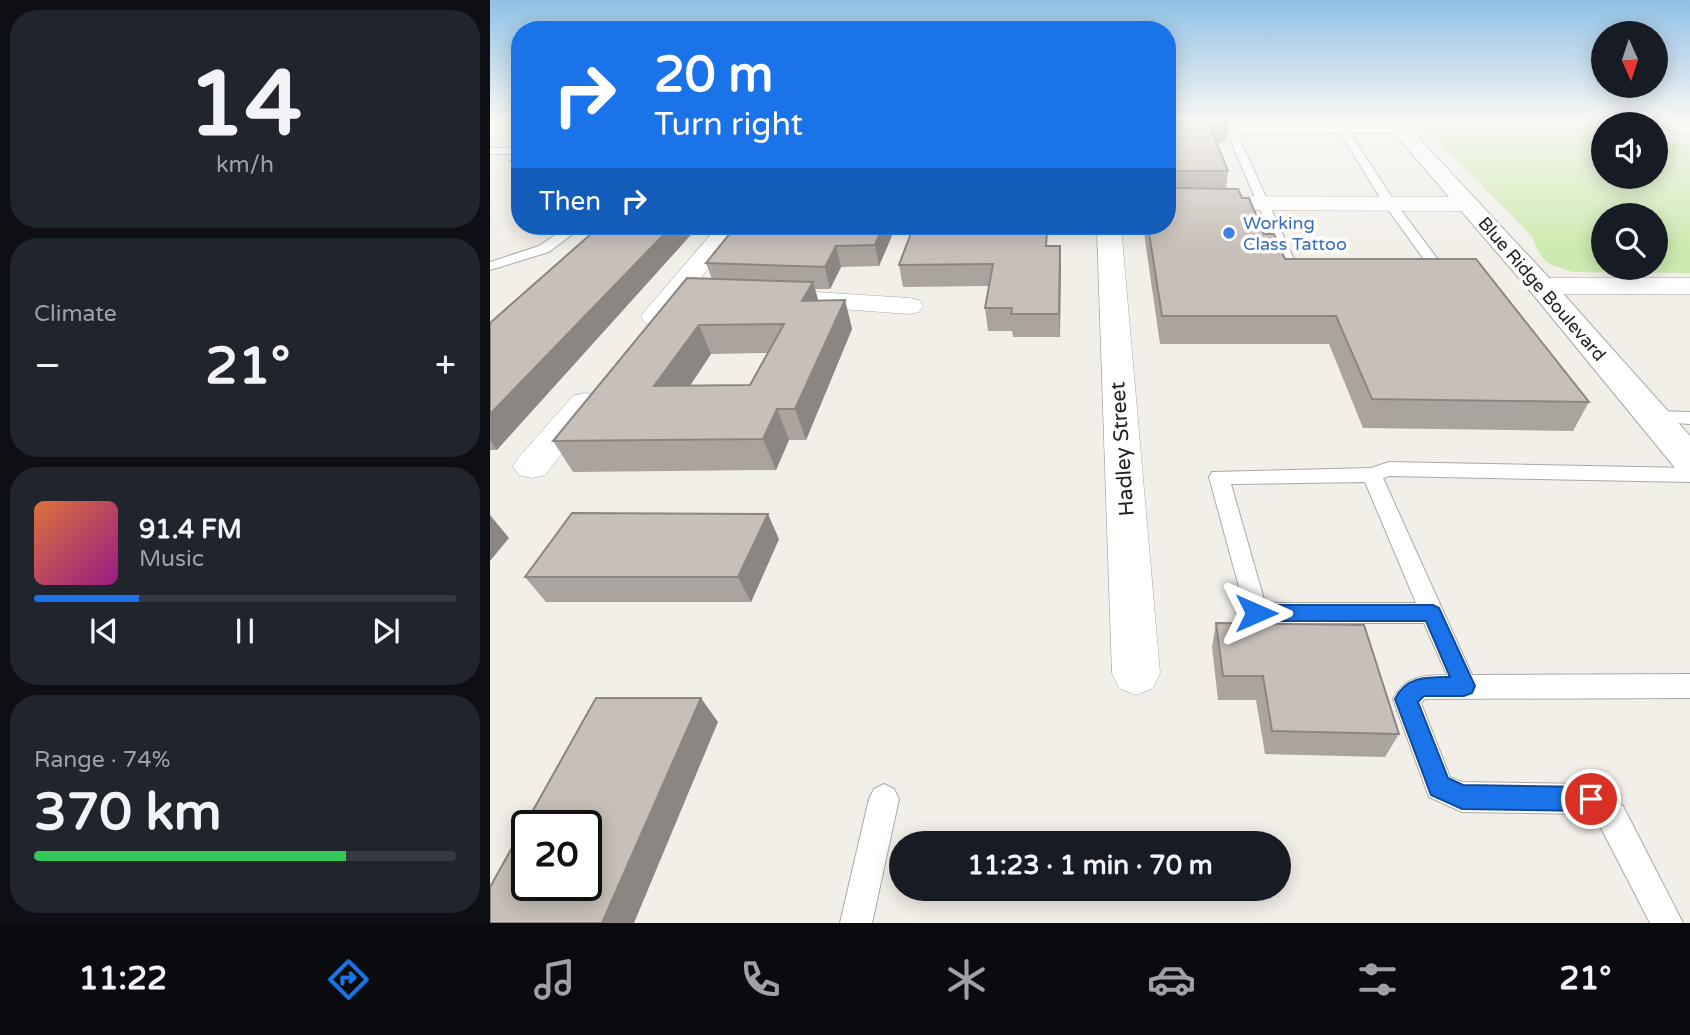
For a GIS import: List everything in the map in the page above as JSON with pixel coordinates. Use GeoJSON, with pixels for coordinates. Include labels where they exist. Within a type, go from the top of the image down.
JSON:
{"type":"FeatureCollection","features":[{"type":"Feature","properties":{"kind":"street","name":"Blue Ridge Boulevard"},"geometry":{"type":"LineString","coordinates":[[1431,163],[1541,286],[1690,460]]}},
{"type":"Feature","properties":{"kind":"street"},"geometry":{"type":"LineString","coordinates":[[1176,203],[1467,204]]}},
{"type":"Feature","properties":{"kind":"street"},"geometry":{"type":"LineString","coordinates":[[641,334],[687,296],[724,235]]}},
{"type":"Feature","properties":{"kind":"street","name":"Hadley Street"},"geometry":{"type":"LineString","coordinates":[[1109,235],[1136,673]]}},
{"type":"Feature","properties":{"kind":"street"},"geometry":{"type":"LineString","coordinates":[[1541,286],[1690,286]]}},
{"type":"Feature","properties":{"kind":"street"},"geometry":{"type":"LineString","coordinates":[[741,296],[796,297],[909,306]]}},
{"type":"Feature","properties":{"kind":"street"},"geometry":{"type":"LineString","coordinates":[[532,466],[600,385]]}},
{"type":"Feature","properties":{"kind":"lane"},"geometry":{"type":"LineString","coordinates":[[1245,163],[1291,268],[1318,268]]}},
{"type":"Feature","properties":{"kind":"lane"},"geometry":{"type":"LineString","coordinates":[[1364,163],[1390,204],[1438,269],[1411,269]]}},
{"type":"Feature","properties":{"kind":"lane"},"geometry":{"type":"LineString","coordinates":[[490,266],[544,249],[564,235]]}},
{"type":"Feature","properties":{"kind":"lane"},"geometry":{"type":"LineString","coordinates":[[1653,417],[1690,418]]}},
{"type":"Feature","properties":{"kind":"lane"},"geometry":{"type":"LineString","coordinates":[[1433,613],[1256,613],[1219,477],[1372,475],[1389,469],[1690,475]]}},
{"type":"Feature","properties":{"kind":"lane"},"geometry":{"type":"LineString","coordinates":[[1372,475],[1464,686]]}},
{"type":"Feature","properties":{"kind":"lane"},"geometry":{"type":"LineString","coordinates":[[1667,923],[1612,817],[1591,799],[1462,797],[1439,786],[1406,699],[1420,687],[1690,686]]}},
{"type":"Feature","properties":{"kind":"lane"},"geometry":{"type":"LineString","coordinates":[[856,923],[884,799]]}},
{"type":"Feature","properties":{"kind":"green space"},"geometry":{"type":"Polygon","coordinates":[[[1460,163],[1591,163],[1591,189],[1668,189],[1668,163],[1690,163],[1690,273],[1668,273],[1668,203],[1591,203],[1591,272],[1573,272],[1545,260],[1531,235],[1460,163]]]}},
{"type":"Feature","properties":{"kind":"building"},"geometry":{"type":"Polygon","coordinates":[[[1176,163],[1225,163],[1228,171],[1176,171],[1176,163]]]}},
{"type":"Feature","properties":{"kind":"building"},"geometry":{"type":"Polygon","coordinates":[[[1176,188],[1238,189],[1242,198],[1249,198],[1264,234],[1274,234],[1285,259],[1476,259],[1589,402],[1372,399],[1336,316],[1162,316],[1149,235],[1176,235],[1176,188]]]}},
{"type":"Feature","properties":{"kind":"building"},"geometry":{"type":"Polygon","coordinates":[[[590,235],[663,235],[490,414],[490,323],[590,235]]]}},
{"type":"Feature","properties":{"kind":"building"},"geometry":{"type":"Polygon","coordinates":[[[729,235],[879,235],[875,245],[836,246],[825,267],[706,263],[729,235]]]}},
{"type":"Feature","properties":{"kind":"building"},"geometry":{"type":"Polygon","coordinates":[[[910,235],[1047,235],[1046,246],[1060,246],[1059,314],[1011,314],[1012,308],[985,308],[993,264],[899,265],[910,235]]]}},
{"type":"Feature","properties":{"kind":"building"},"geometry":{"type":"Polygon","coordinates":[[[687,278],[813,282],[802,301],[845,300],[795,409],[777,409],[763,439],[553,441],[687,278]],[[784,324],[699,325],[654,386],[750,385],[784,324]]]}},
{"type":"Feature","properties":{"kind":"building"},"geometry":{"type":"Polygon","coordinates":[[[572,513],[768,514],[738,577],[525,577],[572,513]]]}},
{"type":"Feature","properties":{"kind":"building"},"geometry":{"type":"Polygon","coordinates":[[[1216,623],[1364,625],[1399,734],[1272,731],[1263,676],[1223,676],[1216,623]]]}},
{"type":"Feature","properties":{"kind":"building"},"geometry":{"type":"Polygon","coordinates":[[[596,698],[701,698],[602,923],[490,923],[490,887],[511,850],[511,901],[602,901],[602,810],[533,810],[596,698]]]}},
{"type":"Feature","properties":{"kind":"place","name":"Working Class Tattoo"},"geometry":{"type":"Point","coordinates":[1229,233]}},
{"type":"Feature","properties":{"kind":"route"},"geometry":{"type":"LineString","coordinates":[[1256,613],[1433,613],[1464,686],[1420,687],[1406,699],[1439,786],[1462,797],[1591,799]]}}]}
